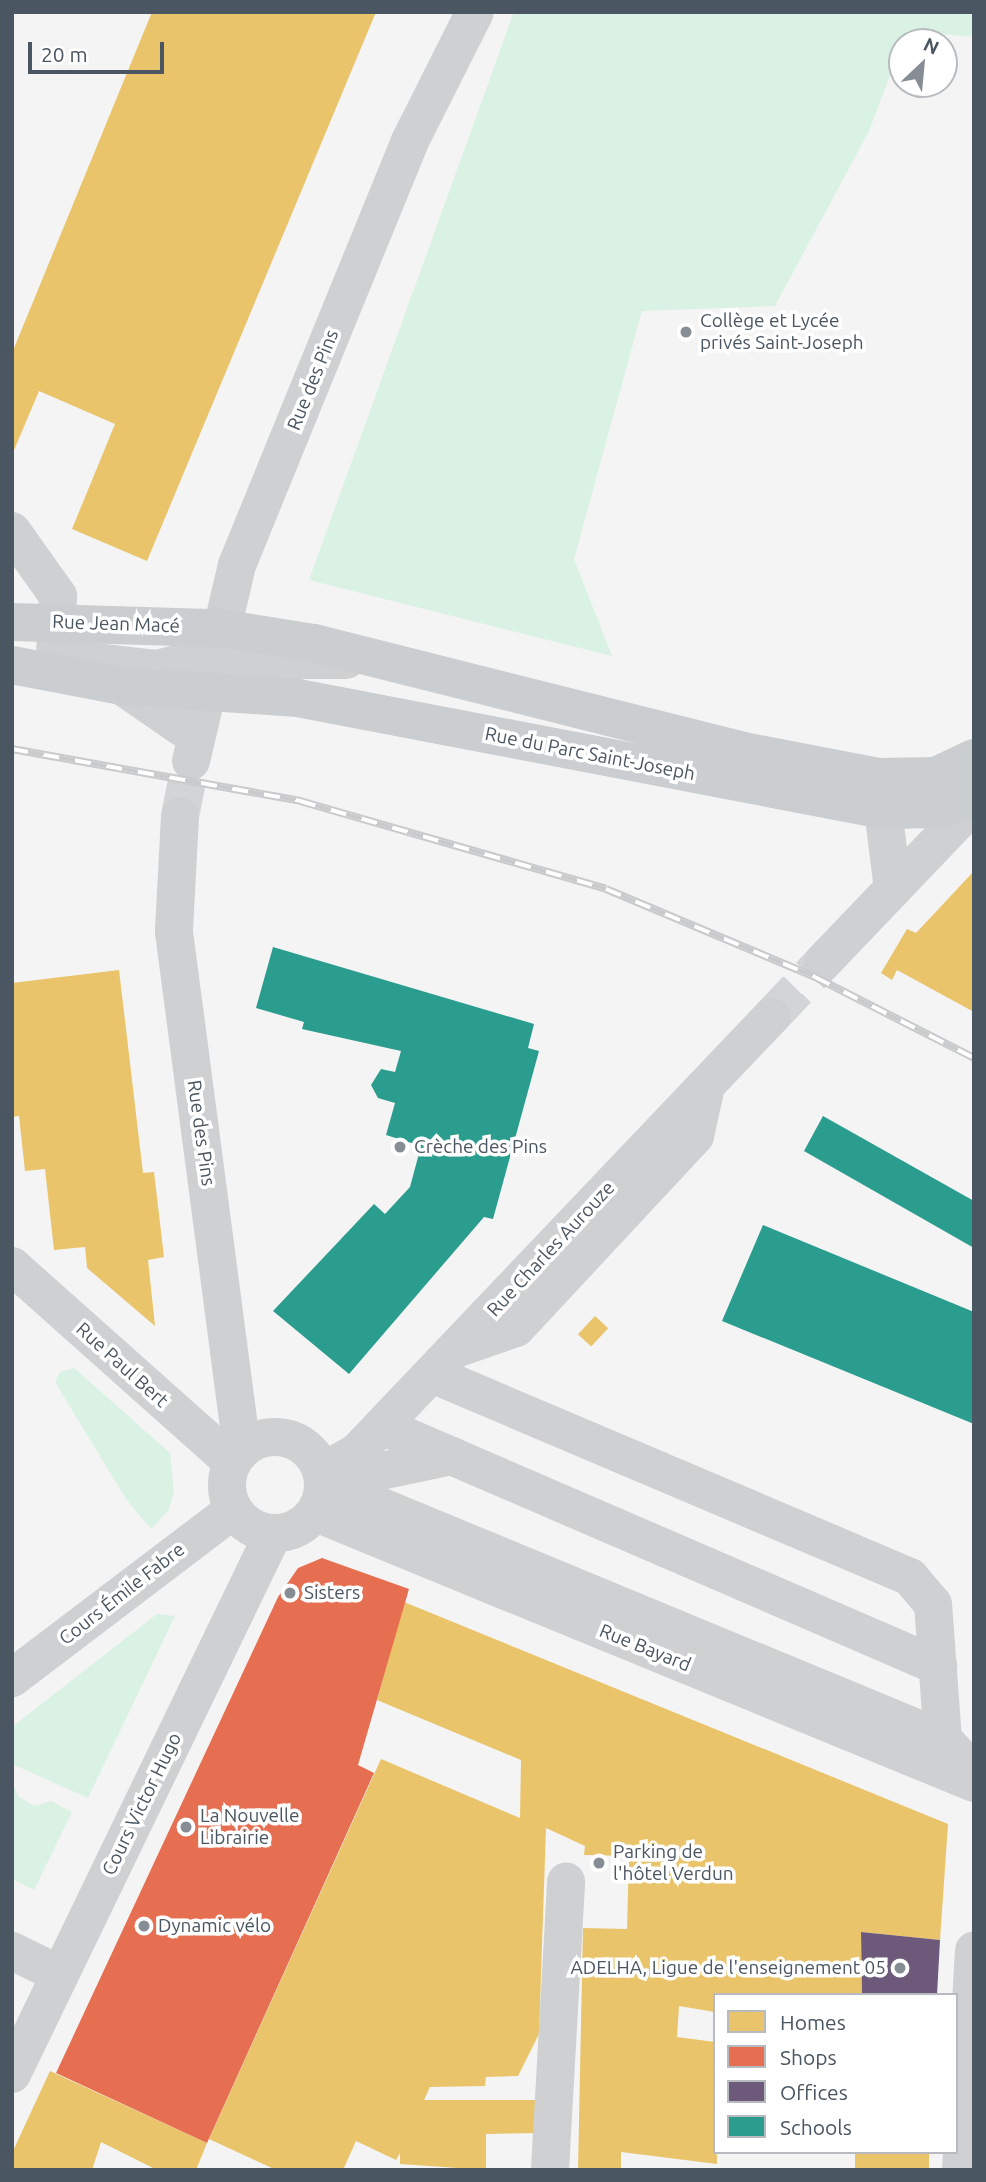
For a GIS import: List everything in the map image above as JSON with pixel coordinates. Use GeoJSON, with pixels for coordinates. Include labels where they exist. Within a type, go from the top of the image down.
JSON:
{"type":"FeatureCollection","features":[{"type":"Feature","properties":{"kind":"main road","name":"Rue Jean Macé"},"geometry":{"type":"LineString","coordinates":[[12,622],[56,651],[122,686],[205,692]]}},
{"type":"Feature","properties":{"kind":"main road","name":"Rue Jean Macé"},"geometry":{"type":"LineString","coordinates":[[12,665],[56,651],[219,628]]}},
{"type":"Feature","properties":{"kind":"main road","name":"Rue du Parc Saint-Joseph"},"geometry":{"type":"LineString","coordinates":[[219,628],[391,662],[743,751],[881,794],[943,809],[971,773]]}},
{"type":"Feature","properties":{"kind":"main road","name":"Rue du Parc Saint-Joseph"},"geometry":{"type":"LineString","coordinates":[[205,692],[298,698],[881,794]]}},
{"type":"Feature","properties":{"kind":"street","name":"Rue des Pins"},"geometry":{"type":"LineString","coordinates":[[122,686],[193,749],[219,628],[237,565],[410,141],[475,12]]}},
{"type":"Feature","properties":{"kind":"street"},"geometry":{"type":"LineString","coordinates":[[12,531],[58,596],[56,651],[12,656]]}},
{"type":"Feature","properties":{"kind":"street"},"geometry":{"type":"LineString","coordinates":[[205,692],[250,660],[391,662]]}},
{"type":"Feature","properties":{"kind":"street"},"geometry":{"type":"LineString","coordinates":[[881,794],[893,889]]}},
{"type":"Feature","properties":{"kind":"street"},"geometry":{"type":"LineString","coordinates":[[823,962],[974,804]]}},
{"type":"Feature","properties":{"kind":"street","name":"Rue des Pins"},"geometry":{"type":"LineString","coordinates":[[180,816],[174,932],[237,1456]]}},
{"type":"Feature","properties":{"kind":"street","name":"Rue Charles Aurouze"},"geometry":{"type":"LineString","coordinates":[[321,1489],[771,1017]]}},
{"type":"Feature","properties":{"kind":"street","name":"Rue Paul Bert"},"geometry":{"type":"LineString","coordinates":[[12,1266],[237,1456]]}},
{"type":"Feature","properties":{"kind":"street"},"geometry":{"type":"LineString","coordinates":[[444,1361],[910,1577],[933,1604],[943,1739]]}},
{"type":"Feature","properties":{"kind":"street"},"geometry":{"type":"LineString","coordinates":[[383,1426],[938,1665]]}},
{"type":"Feature","properties":{"kind":"street"},"geometry":{"type":"LineString","coordinates":[[321,1489],[313,1454],[291,1439],[264,1437],[237,1456],[227,1489],[233,1510],[250,1527],[273,1534],[293,1530],[321,1489],[452,1456]]}},
{"type":"Feature","properties":{"kind":"street"},"geometry":{"type":"LineString","coordinates":[[321,1489],[943,1739],[974,1772]]}},
{"type":"Feature","properties":{"kind":"street","name":"Rue Bayard"},"geometry":{"type":"LineString","coordinates":[[321,1489],[974,1783]]}},
{"type":"Feature","properties":{"kind":"street","name":"Cours Émile Fabre"},"geometry":{"type":"LineString","coordinates":[[12,1678],[233,1510]]}},
{"type":"Feature","properties":{"kind":"street","name":"Cours Victor Hugo"},"geometry":{"type":"LineString","coordinates":[[12,2074],[273,1534]]}},
{"type":"Feature","properties":{"kind":"street"},"geometry":{"type":"LineString","coordinates":[[550,2170],[566,1881]]}},
{"type":"Feature","properties":{"kind":"street"},"geometry":{"type":"LineString","coordinates":[[961,2170],[974,1950]]}},
{"type":"Feature","properties":{"kind":"street"},"geometry":{"type":"LineString","coordinates":[[12,1951],[60,1974]]}},
{"type":"Feature","properties":{"kind":"green space"},"geometry":{"type":"Polygon","coordinates":[[[514,12],[974,12],[974,37],[958,36],[958,28],[888,28],[888,81],[869,131],[775,306],[642,311],[574,559],[612,656],[309,580],[514,12]]]}},
{"type":"Feature","properties":{"kind":"green space"},"geometry":{"type":"Polygon","coordinates":[[[74,1368],[170,1453],[174,1492],[168,1511],[151,1529],[126,1499],[55,1382],[60,1372],[74,1368]]]}},
{"type":"Feature","properties":{"kind":"green space"},"geometry":{"type":"Polygon","coordinates":[[[157,1614],[175,1616],[88,1798],[12,1764],[12,1727],[157,1614]]]}},
{"type":"Feature","properties":{"kind":"green space"},"geometry":{"type":"Polygon","coordinates":[[[12,1782],[19,1797],[34,1806],[51,1801],[72,1812],[34,1890],[12,1879],[12,1782]]]}},
{"type":"Feature","properties":{"kind":"building: Homes"},"geometry":{"type":"Polygon","coordinates":[[[152,12],[376,12],[147,561],[72,529],[115,424],[39,391],[12,455],[12,353],[152,12]]]}},
{"type":"Feature","properties":{"kind":"building: Homes"},"geometry":{"type":"Polygon","coordinates":[[[974,871],[974,1012],[897,970],[892,980],[881,973],[907,929],[916,933],[974,871]]]}},
{"type":"Feature","properties":{"kind":"building: Homes"},"geometry":{"type":"Polygon","coordinates":[[[119,970],[143,1173],[154,1172],[164,1257],[148,1260],[155,1326],[87,1268],[85,1247],[54,1250],[45,1169],[25,1171],[19,1116],[12,1117],[12,983],[119,970]]]}},
{"type":"Feature","properties":{"kind":"building: Homes"},"geometry":{"type":"Polygon","coordinates":[[[595,1316],[608,1328],[591,1347],[578,1334],[595,1316]]]}},
{"type":"Feature","properties":{"kind":"building: Homes"},"geometry":{"type":"Polygon","coordinates":[[[404,1602],[948,1824],[940,1940],[861,1932],[862,1993],[713,1993],[713,2012],[679,2006],[677,2037],[713,2042],[713,2154],[717,2154],[717,2164],[621,2152],[621,2170],[578,2170],[583,1928],[627,1929],[629,1856],[584,1855],[585,1846],[546,1828],[539,2034],[518,2076],[486,2077],[485,2086],[430,2087],[424,2100],[541,2100],[542,2133],[486,2134],[486,2170],[400,2164],[400,2153],[396,2160],[356,2141],[343,2170],[276,2170],[209,2139],[381,1759],[520,1818],[521,1760],[377,1700],[404,1602]]]}},
{"type":"Feature","properties":{"kind":"building: Homes"},"geometry":{"type":"Polygon","coordinates":[[[50,2071],[207,2143],[196,2170],[157,2170],[101,2142],[92,2170],[12,2170],[12,2153],[50,2071]]]}},
{"type":"Feature","properties":{"kind":"building: Homes"},"geometry":{"type":"Polygon","coordinates":[[[855,2154],[929,2154],[929,2170],[855,2170],[855,2154]]]}},
{"type":"Feature","properties":{"kind":"building: Shops"},"geometry":{"type":"Polygon","coordinates":[[[322,1558],[409,1589],[358,1765],[374,1773],[207,2143],[56,2073],[278,1597],[298,1568],[322,1558]]]}},
{"type":"Feature","properties":{"kind":"building: Offices","name":"ADELHA, Ligue de l'enseignement 05"},"geometry":{"type":"Polygon","coordinates":[[[861,1932],[940,1940],[937,1993],[862,1993],[861,1932]]]}},
{"type":"Feature","properties":{"kind":"building: Schools"},"geometry":{"type":"Polygon","coordinates":[[[273,947],[534,1024],[528,1048],[539,1051],[493,1219],[484,1217],[349,1374],[273,1311],[374,1204],[385,1214],[410,1187],[421,1146],[386,1135],[395,1103],[378,1098],[371,1085],[381,1069],[395,1072],[401,1051],[302,1029],[304,1022],[256,1008],[273,947]]]}},
{"type":"Feature","properties":{"kind":"building: Schools"},"geometry":{"type":"Polygon","coordinates":[[[823,1116],[974,1201],[974,1248],[804,1151],[823,1116]]]}},
{"type":"Feature","properties":{"kind":"building: Schools"},"geometry":{"type":"Polygon","coordinates":[[[763,1225],[974,1312],[974,1424],[722,1321],[763,1225]]]}},
{"type":"Feature","properties":{"kind":"tunnel"},"geometry":{"type":"LineString","coordinates":[[180,816],[191,761]]}},
{"type":"Feature","properties":{"kind":"tunnel"},"geometry":{"type":"LineString","coordinates":[[771,1017],[823,962]]}},
{"type":"Feature","properties":{"kind":"railway"},"geometry":{"type":"LineString","coordinates":[[12,749],[300,801],[606,889],[815,977],[974,1058]]}},
{"type":"Feature","properties":{"kind":"place","name":"Collège et Lycée privés Saint-Joseph"},"geometry":{"type":"Point","coordinates":[686,332]}},
{"type":"Feature","properties":{"kind":"place","name":"Crèche des Pins"},"geometry":{"type":"Point","coordinates":[400,1147]}},
{"type":"Feature","properties":{"kind":"place","name":"Sisters"},"geometry":{"type":"Point","coordinates":[290,1593]}},
{"type":"Feature","properties":{"kind":"place","name":"La Nouvelle Librairie"},"geometry":{"type":"Point","coordinates":[186,1827]}},
{"type":"Feature","properties":{"kind":"place","name":"Parking de l'hôtel Verdun"},"geometry":{"type":"Point","coordinates":[599,1863]}},
{"type":"Feature","properties":{"kind":"place","name":"Dynamic vélo"},"geometry":{"type":"Point","coordinates":[144,1926]}},
{"type":"Feature","properties":{"kind":"place","name":"ADELHA, Ligue de l'enseignement 05"},"geometry":{"type":"Point","coordinates":[900,1968]}}]}
